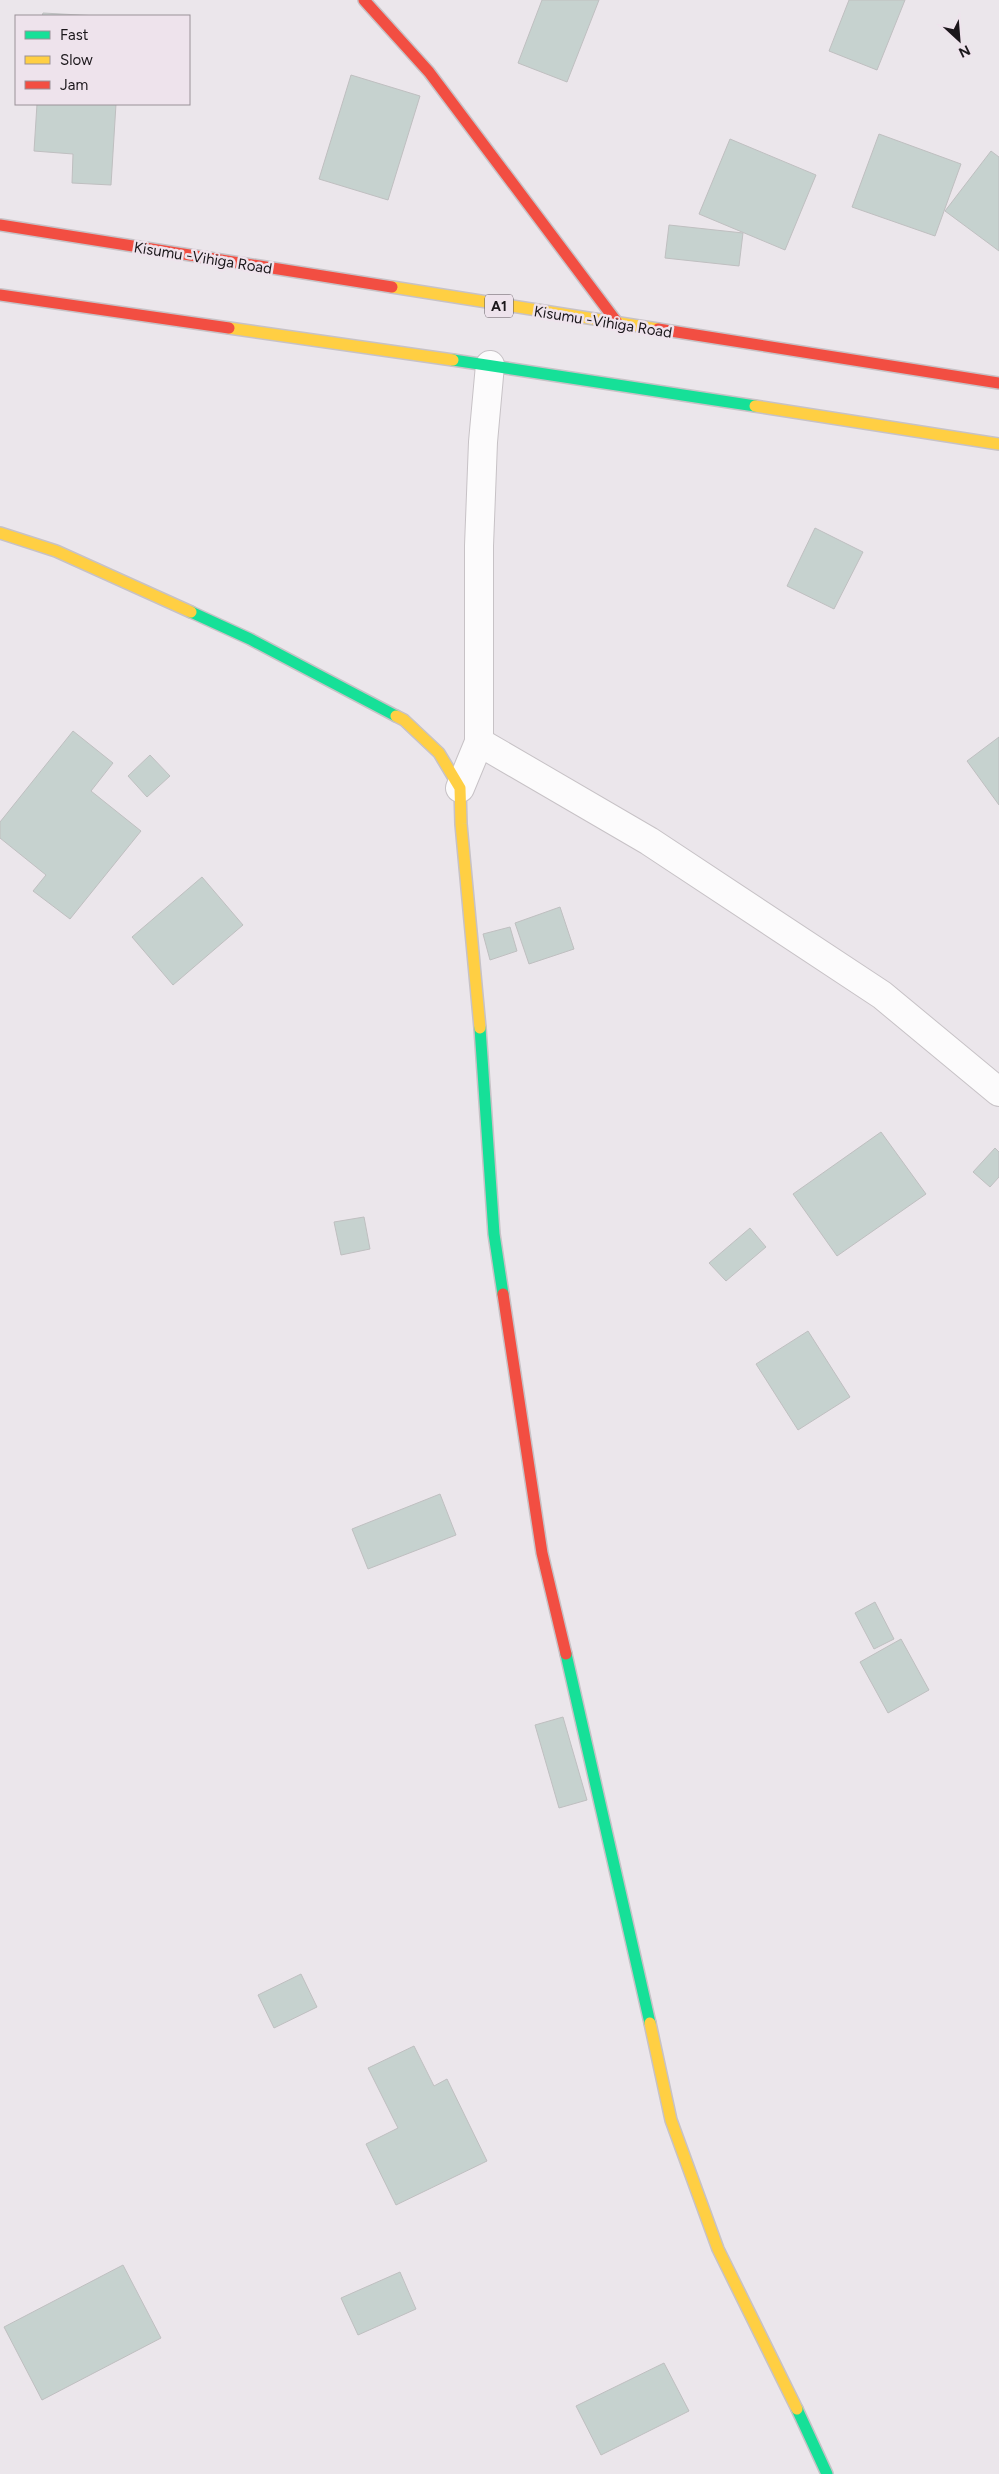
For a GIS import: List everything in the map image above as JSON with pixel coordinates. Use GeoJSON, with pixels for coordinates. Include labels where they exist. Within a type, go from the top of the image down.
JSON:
{"type":"FeatureCollection","features":[{"type":"Feature","properties":{"kind":"main road"},"geometry":{"type":"LineString","coordinates":[[364,0],[429,72],[619,325]]}},
{"type":"Feature","properties":{"kind":"main road","name":"Kisumu -Vihiga Road"},"geometry":{"type":"LineString","coordinates":[[0,225],[619,325],[999,383]]}},
{"type":"Feature","properties":{"kind":"main road"},"geometry":{"type":"LineString","coordinates":[[0,295],[490,365],[999,444]]}},
{"type":"Feature","properties":{"kind":"main road"},"geometry":{"type":"LineString","coordinates":[[0,533],[56,551],[250,639],[404,720],[439,753],[460,788],[461,824],[476,977],[494,1234],[542,1553],[608,1834],[672,2120],[718,2249],[779,2369],[827,2474]]}},
{"type":"Feature","properties":{"kind":"street"},"geometry":{"type":"LineString","coordinates":[[460,788],[479,742],[479,546],[483,442],[490,365]]}},
{"type":"Feature","properties":{"kind":"street"},"geometry":{"type":"LineString","coordinates":[[479,742],[649,841],[882,995],[999,1092]]}},
{"type":"Feature","properties":{"kind":"building"},"geometry":{"type":"Polygon","coordinates":[[[542,0],[599,0],[567,82],[518,63],[542,0]]]}},
{"type":"Feature","properties":{"kind":"building"},"geometry":{"type":"Polygon","coordinates":[[[849,0],[905,0],[877,70],[829,51],[849,0]]]}},
{"type":"Feature","properties":{"kind":"building"},"geometry":{"type":"Polygon","coordinates":[[[43,13],[80,15],[42,15],[43,13]]]}},
{"type":"Feature","properties":{"kind":"building"},"geometry":{"type":"Polygon","coordinates":[[[351,75],[420,96],[388,200],[319,179],[351,75]]]}},
{"type":"Feature","properties":{"kind":"building"},"geometry":{"type":"Polygon","coordinates":[[[37,105],[116,105],[111,185],[72,183],[73,154],[34,151],[37,105]]]}},
{"type":"Feature","properties":{"kind":"building"},"geometry":{"type":"Polygon","coordinates":[[[879,134],[961,164],[935,236],[852,207],[879,134]]]}},
{"type":"Feature","properties":{"kind":"building"},"geometry":{"type":"Polygon","coordinates":[[[730,139],[816,175],[785,250],[699,214],[730,139]]]}},
{"type":"Feature","properties":{"kind":"building"},"geometry":{"type":"Polygon","coordinates":[[[991,151],[999,157],[999,251],[945,211],[991,151]]]}},
{"type":"Feature","properties":{"kind":"building"},"geometry":{"type":"Polygon","coordinates":[[[669,225],[743,233],[739,266],[665,258],[669,225]]]}},
{"type":"Feature","properties":{"kind":"building"},"geometry":{"type":"Polygon","coordinates":[[[815,528],[863,552],[834,609],[787,586],[815,528]]]}},
{"type":"Feature","properties":{"kind":"building"},"geometry":{"type":"Polygon","coordinates":[[[73,731],[113,763],[91,791],[141,831],[70,919],[33,891],[46,875],[0,838],[0,822],[73,731]]]}},
{"type":"Feature","properties":{"kind":"building"},"geometry":{"type":"Polygon","coordinates":[[[999,737],[999,805],[967,761],[999,737]]]}},
{"type":"Feature","properties":{"kind":"building"},"geometry":{"type":"Polygon","coordinates":[[[150,755],[170,776],[147,797],[128,776],[150,755]]]}},
{"type":"Feature","properties":{"kind":"building"},"geometry":{"type":"Polygon","coordinates":[[[202,877],[243,925],[173,985],[132,937],[202,877]]]}},
{"type":"Feature","properties":{"kind":"building"},"geometry":{"type":"Polygon","coordinates":[[[560,907],[574,949],[529,964],[515,923],[560,907]]]}},
{"type":"Feature","properties":{"kind":"building"},"geometry":{"type":"Polygon","coordinates":[[[510,927],[517,951],[490,960],[483,934],[510,927]]]}},
{"type":"Feature","properties":{"kind":"building"},"geometry":{"type":"Polygon","coordinates":[[[881,1132],[926,1194],[837,1256],[793,1194],[881,1132]]]}},
{"type":"Feature","properties":{"kind":"building"},"geometry":{"type":"Polygon","coordinates":[[[995,1148],[999,1152],[999,1177],[990,1187],[973,1172],[995,1148]]]}},
{"type":"Feature","properties":{"kind":"building"},"geometry":{"type":"Polygon","coordinates":[[[364,1217],[370,1249],[341,1255],[334,1222],[364,1217]]]}},
{"type":"Feature","properties":{"kind":"building"},"geometry":{"type":"Polygon","coordinates":[[[750,1228],[766,1247],[726,1281],[709,1263],[750,1228]]]}},
{"type":"Feature","properties":{"kind":"building"},"geometry":{"type":"Polygon","coordinates":[[[808,1331],[850,1397],[798,1430],[756,1364],[808,1331]]]}},
{"type":"Feature","properties":{"kind":"building"},"geometry":{"type":"Polygon","coordinates":[[[440,1494],[456,1535],[368,1569],[352,1529],[440,1494]]]}},
{"type":"Feature","properties":{"kind":"building"},"geometry":{"type":"Polygon","coordinates":[[[875,1602],[894,1639],[874,1649],[855,1613],[875,1602]]]}},
{"type":"Feature","properties":{"kind":"building"},"geometry":{"type":"Polygon","coordinates":[[[901,1639],[929,1690],[888,1713],[860,1662],[901,1639]]]}},
{"type":"Feature","properties":{"kind":"building"},"geometry":{"type":"Polygon","coordinates":[[[563,1717],[587,1800],[559,1808],[535,1725],[563,1717]]]}},
{"type":"Feature","properties":{"kind":"building"},"geometry":{"type":"Polygon","coordinates":[[[301,1974],[317,2007],[274,2028],[258,1995],[301,1974]]]}},
{"type":"Feature","properties":{"kind":"building"},"geometry":{"type":"Polygon","coordinates":[[[414,2046],[434,2086],[447,2079],[487,2161],[396,2205],[366,2144],[398,2128],[368,2068],[414,2046]]]}},
{"type":"Feature","properties":{"kind":"building"},"geometry":{"type":"Polygon","coordinates":[[[123,2265],[161,2338],[42,2400],[4,2327],[123,2265]]]}},
{"type":"Feature","properties":{"kind":"building"},"geometry":{"type":"Polygon","coordinates":[[[400,2272],[416,2309],[358,2335],[341,2298],[400,2272]]]}},
{"type":"Feature","properties":{"kind":"building"},"geometry":{"type":"Polygon","coordinates":[[[664,2363],[689,2411],[601,2455],[576,2406],[664,2363]]]}},
{"type":"Feature","properties":{"kind":"traffic: fast"},"geometry":{"type":"LineString","coordinates":[[453,360],[755,406]]}},
{"type":"Feature","properties":{"kind":"traffic: fast"},"geometry":{"type":"LineString","coordinates":[[191,612],[250,639],[396,716]]}},
{"type":"Feature","properties":{"kind":"traffic: fast"},"geometry":{"type":"LineString","coordinates":[[480,1028],[494,1234],[503,1294]]}},
{"type":"Feature","properties":{"kind":"traffic: fast"},"geometry":{"type":"LineString","coordinates":[[566,1654],[650,2023]]}},
{"type":"Feature","properties":{"kind":"traffic: fast"},"geometry":{"type":"LineString","coordinates":[[797,2409],[827,2474]]}},
{"type":"Feature","properties":{"kind":"traffic: slow"},"geometry":{"type":"LineString","coordinates":[[392,287],[658,329]]}},
{"type":"Feature","properties":{"kind":"traffic: slow"},"geometry":{"type":"LineString","coordinates":[[229,328],[453,360]]}},
{"type":"Feature","properties":{"kind":"traffic: slow"},"geometry":{"type":"LineString","coordinates":[[755,406],[999,444]]}},
{"type":"Feature","properties":{"kind":"traffic: slow"},"geometry":{"type":"LineString","coordinates":[[0,533],[56,551],[191,612]]}},
{"type":"Feature","properties":{"kind":"traffic: slow"},"geometry":{"type":"LineString","coordinates":[[396,716],[404,720],[439,753],[460,788],[461,824],[480,1028]]}},
{"type":"Feature","properties":{"kind":"traffic: slow"},"geometry":{"type":"LineString","coordinates":[[650,2023],[671,2120],[718,2249],[797,2409]]}},
{"type":"Feature","properties":{"kind":"traffic: jam"},"geometry":{"type":"LineString","coordinates":[[364,0],[429,72],[619,325]]}},
{"type":"Feature","properties":{"kind":"traffic: jam"},"geometry":{"type":"LineString","coordinates":[[0,225],[392,287]]}},
{"type":"Feature","properties":{"kind":"traffic: jam"},"geometry":{"type":"LineString","coordinates":[[0,295],[229,328]]}},
{"type":"Feature","properties":{"kind":"traffic: jam"},"geometry":{"type":"LineString","coordinates":[[658,329],[999,383]]}},
{"type":"Feature","properties":{"kind":"traffic: jam"},"geometry":{"type":"LineString","coordinates":[[503,1294],[542,1553],[566,1654]]}}]}
